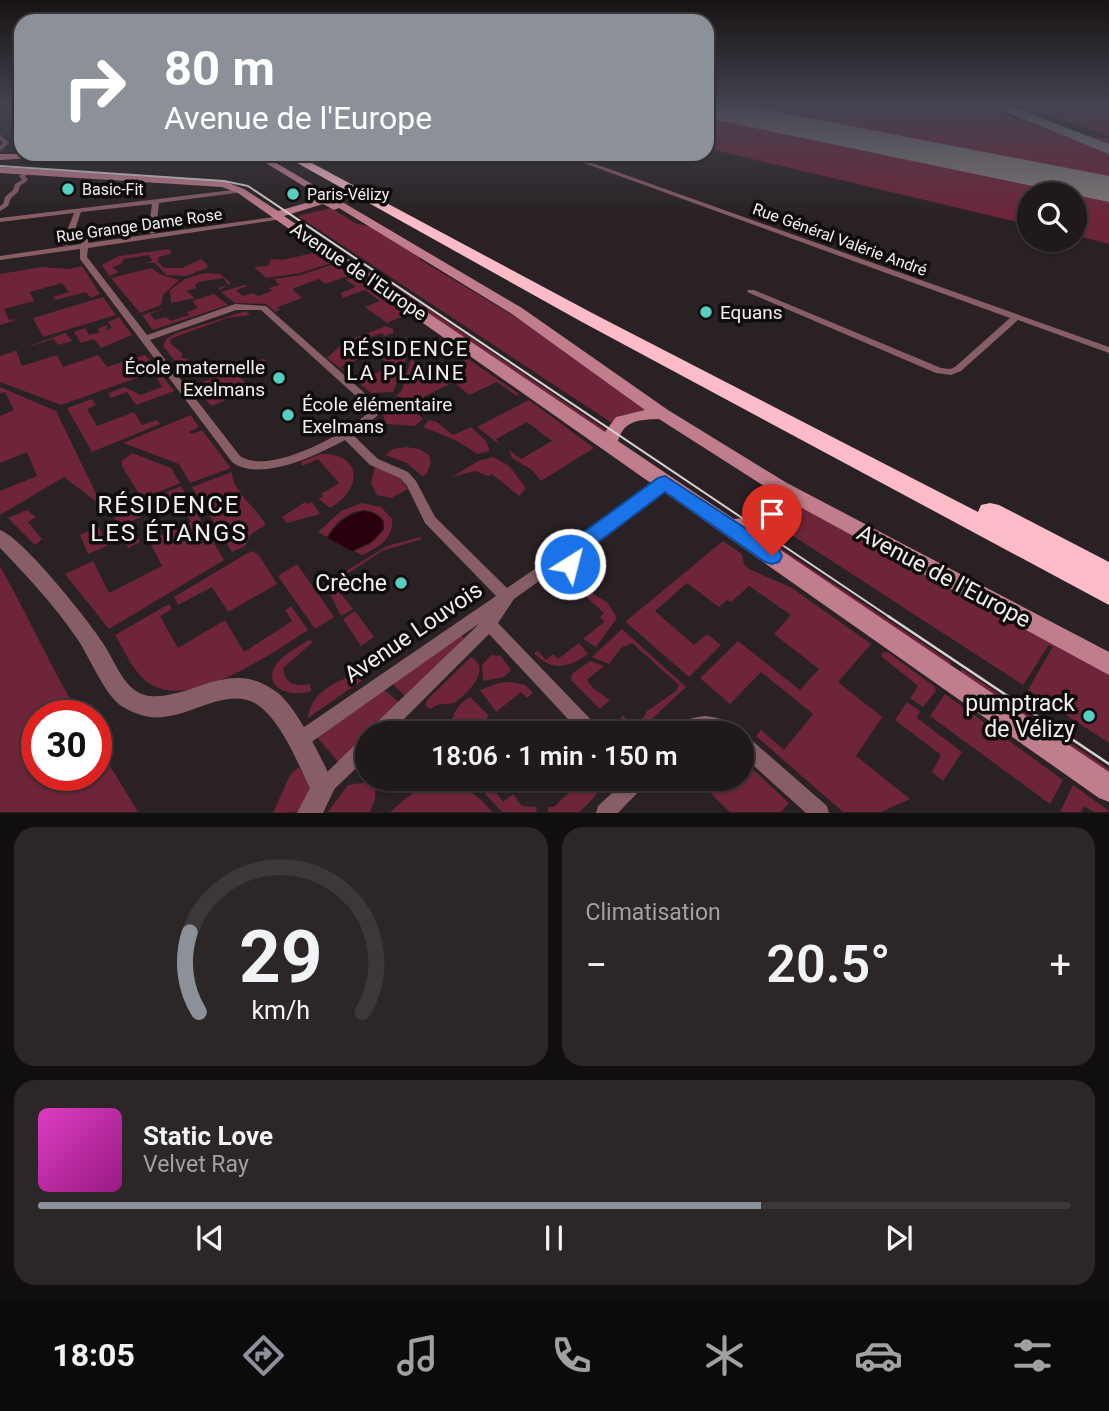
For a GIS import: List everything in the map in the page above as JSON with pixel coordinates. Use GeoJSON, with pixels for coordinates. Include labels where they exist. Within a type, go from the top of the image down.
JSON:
{"type":"FeatureCollection","features":[{"type":"Feature","properties":{"kind":"highway"},"geometry":{"type":"LineString","coordinates":[[300,161],[588,318],[1109,593]]}},
{"type":"Feature","properties":{"kind":"highway"},"geometry":{"type":"LineString","coordinates":[[323,161],[643,332],[1109,575]]}},
{"type":"Feature","properties":{"kind":"main road","name":"Avenue de l'Europe"},"geometry":{"type":"LineString","coordinates":[[266,161],[358,221],[372,224],[517,311],[662,414],[781,488],[1109,664]]}},
{"type":"Feature","properties":{"kind":"main road"},"geometry":{"type":"LineString","coordinates":[[0,170],[237,189]]}},
{"type":"Feature","properties":{"kind":"main road","name":"Avenue de l'Europe"},"geometry":{"type":"LineString","coordinates":[[237,189],[1109,788]]}},
{"type":"Feature","properties":{"kind":"main road","name":"Avenue de l'Europe"},"geometry":{"type":"LineString","coordinates":[[279,217],[333,204]]}},
{"type":"Feature","properties":{"kind":"main road"},"geometry":{"type":"LineString","coordinates":[[609,444],[613,427],[624,419],[630,416],[662,414]]}},
{"type":"Feature","properties":{"kind":"main road"},"geometry":{"type":"LineString","coordinates":[[730,527],[767,522],[778,512],[781,488]]}},
{"type":"Feature","properties":{"kind":"street","name":"Rue Général Valérie André"},"geometry":{"type":"LineString","coordinates":[[581,161],[1109,350]]}},
{"type":"Feature","properties":{"kind":"street"},"geometry":{"type":"LineString","coordinates":[[0,209],[6,205],[8,197],[16,191],[16,187],[25,180],[22,176],[28,171]]}},
{"type":"Feature","properties":{"kind":"street"},"geometry":{"type":"LineString","coordinates":[[0,220],[237,189]]}},
{"type":"Feature","properties":{"kind":"street"},"geometry":{"type":"LineString","coordinates":[[152,232],[156,201]]}},
{"type":"Feature","properties":{"kind":"street"},"geometry":{"type":"LineString","coordinates":[[66,244],[78,211]]}},
{"type":"Feature","properties":{"kind":"street","name":"Rue Grange Dame Rose"},"geometry":{"type":"LineString","coordinates":[[0,256],[66,244],[84,244],[152,232],[279,217]]}},
{"type":"Feature","properties":{"kind":"street","name":"Rue Grange Dame Rose"},"geometry":{"type":"LineString","coordinates":[[0,256],[279,217]]}},
{"type":"Feature","properties":{"kind":"street"},"geometry":{"type":"LineString","coordinates":[[84,244],[83,257],[236,459],[246,465],[275,464],[290,459],[345,435],[373,414],[373,406],[263,308],[235,307],[146,338]]}},
{"type":"Feature","properties":{"kind":"street"},"geometry":{"type":"LineString","coordinates":[[751,292],[939,372],[958,369],[1016,317]]}},
{"type":"Feature","properties":{"kind":"street"},"geometry":{"type":"LineString","coordinates":[[345,435],[374,462],[404,475],[430,520],[507,598]]}},
{"type":"Feature","properties":{"kind":"street","name":"Avenue Louvois"},"geometry":{"type":"LineString","coordinates":[[389,721],[507,598],[553,564],[560,567],[570,564],[573,558],[570,552],[665,482]]}},
{"type":"Feature","properties":{"kind":"street"},"geometry":{"type":"LineString","coordinates":[[0,537],[51,591],[93,644],[127,698],[143,705],[159,707],[227,688],[258,691],[272,702],[323,788]]}},
{"type":"Feature","properties":{"kind":"street"},"geometry":{"type":"LineString","coordinates":[[485,618],[581,721]]}},
{"type":"Feature","properties":{"kind":"street","name":"Avenue Louvois"},"geometry":{"type":"LineString","coordinates":[[297,742],[485,618]]}},
{"type":"Feature","properties":{"kind":"street"},"geometry":{"type":"LineString","coordinates":[[754,754],[820,813]]}},
{"type":"Feature","properties":{"kind":"street"},"geometry":{"type":"LineString","coordinates":[[309,813],[323,788],[355,757]]}},
{"type":"Feature","properties":{"kind":"street"},"geometry":{"type":"LineString","coordinates":[[605,813],[626,791]]}},
{"type":"Feature","properties":{"kind":"shaded area"},"geometry":{"type":"Polygon","coordinates":[[[714,142],[1109,142],[1109,244],[1087,238],[1087,182],[1017,182],[1017,222],[714,150],[714,142]]]}},
{"type":"Feature","properties":{"kind":"shaded area"},"geometry":{"type":"Polygon","coordinates":[[[331,208],[355,223],[375,228],[423,257],[419,259],[542,333],[650,412],[620,415],[612,423],[298,216],[331,208]]]}},
{"type":"Feature","properties":{"kind":"shaded area"},"geometry":{"type":"Polygon","coordinates":[[[169,249],[172,253],[159,257],[158,262],[164,268],[182,268],[201,259],[208,265],[207,268],[186,276],[166,275],[155,263],[146,263],[152,261],[149,255],[124,259],[121,264],[112,267],[119,272],[109,276],[102,265],[119,256],[169,249]]]}},
{"type":"Feature","properties":{"kind":"shaded area"},"geometry":{"type":"Polygon","coordinates":[[[318,252],[332,263],[300,273],[266,278],[254,267],[268,266],[271,259],[282,260],[318,252]]]}},
{"type":"Feature","properties":{"kind":"shaded area"},"geometry":{"type":"Polygon","coordinates":[[[334,264],[351,275],[325,284],[319,279],[292,289],[302,298],[278,307],[280,310],[275,312],[266,304],[235,303],[221,292],[244,285],[248,286],[236,290],[243,296],[253,293],[258,296],[279,285],[274,279],[301,275],[334,264]]]}},
{"type":"Feature","properties":{"kind":"shaded area"},"geometry":{"type":"Polygon","coordinates":[[[82,266],[100,294],[91,298],[86,292],[56,300],[53,297],[69,292],[62,283],[30,292],[34,301],[4,309],[9,320],[19,319],[0,325],[0,274],[42,267],[69,269],[82,266]]]}},
{"type":"Feature","properties":{"kind":"shaded area"},"geometry":{"type":"Polygon","coordinates":[[[151,268],[162,275],[179,280],[163,295],[161,305],[140,313],[111,278],[151,268]]]}},
{"type":"Feature","properties":{"kind":"shaded area"},"geometry":{"type":"Polygon","coordinates":[[[372,271],[606,430],[605,432],[368,273],[372,271]]]}},
{"type":"Feature","properties":{"kind":"shaded area"},"geometry":{"type":"Polygon","coordinates":[[[204,273],[220,274],[231,283],[228,285],[223,278],[198,282],[196,288],[186,291],[195,298],[171,303],[170,290],[185,279],[204,273]]]}},
{"type":"Feature","properties":{"kind":"shaded area"},"geometry":{"type":"Polygon","coordinates":[[[354,277],[406,315],[387,323],[365,307],[380,301],[365,290],[342,298],[341,293],[356,287],[346,280],[354,277]]]}},
{"type":"Feature","properties":{"kind":"shaded area"},"geometry":{"type":"Polygon","coordinates":[[[214,294],[228,305],[153,330],[142,315],[166,308],[150,314],[155,320],[166,317],[171,321],[189,315],[187,312],[198,308],[192,301],[214,294]]]}},
{"type":"Feature","properties":{"kind":"shaded area"},"geometry":{"type":"Polygon","coordinates":[[[103,297],[116,315],[43,337],[33,318],[103,297]]]}},
{"type":"Feature","properties":{"kind":"shaded area"},"geometry":{"type":"Polygon","coordinates":[[[246,311],[250,315],[227,318],[170,339],[171,344],[182,353],[182,358],[188,359],[192,368],[183,371],[163,346],[166,339],[176,333],[246,311]]]}},
{"type":"Feature","properties":{"kind":"shaded area"},"geometry":{"type":"Polygon","coordinates":[[[119,317],[132,335],[101,348],[94,339],[81,343],[74,332],[85,328],[89,335],[100,332],[97,329],[107,325],[106,330],[112,328],[108,322],[119,317]]]}},
{"type":"Feature","properties":{"kind":"shaded area"},"geometry":{"type":"Polygon","coordinates":[[[386,326],[393,329],[393,333],[385,336],[381,333],[355,344],[367,355],[341,367],[348,374],[327,358],[344,342],[386,326]]]}},
{"type":"Feature","properties":{"kind":"shaded area"},"geometry":{"type":"Polygon","coordinates":[[[66,333],[72,341],[58,345],[54,339],[23,348],[66,333]]]}},
{"type":"Feature","properties":{"kind":"shaded area"},"geometry":{"type":"Polygon","coordinates":[[[403,339],[411,345],[393,392],[371,393],[353,378],[360,374],[365,378],[390,367],[378,355],[402,345],[399,341],[403,339]]]}},
{"type":"Feature","properties":{"kind":"shaded area"},"geometry":{"type":"Polygon","coordinates":[[[16,350],[22,366],[57,355],[63,367],[98,355],[107,367],[145,355],[159,370],[61,405],[0,382],[0,356],[16,350]]]}},
{"type":"Feature","properties":{"kind":"shaded area"},"geometry":{"type":"Polygon","coordinates":[[[262,359],[267,360],[236,373],[252,390],[211,406],[195,386],[217,376],[222,378],[220,375],[262,359]]]}},
{"type":"Feature","properties":{"kind":"shaded area"},"geometry":{"type":"Polygon","coordinates":[[[411,359],[432,375],[468,359],[519,394],[517,396],[497,382],[469,395],[454,382],[423,397],[441,413],[431,413],[419,403],[396,396],[402,390],[411,359]]]}},
{"type":"Feature","properties":{"kind":"shaded area"},"geometry":{"type":"Polygon","coordinates":[[[161,374],[174,391],[136,405],[127,392],[111,398],[108,393],[125,387],[141,395],[162,387],[156,376],[161,374]]]}},
{"type":"Feature","properties":{"kind":"shaded area"},"geometry":{"type":"Polygon","coordinates":[[[0,387],[56,411],[102,506],[64,477],[0,515],[0,491],[37,476],[27,452],[0,463],[0,416],[14,410],[5,392],[0,393],[0,387]]]}},
{"type":"Feature","properties":{"kind":"shaded area"},"geometry":{"type":"Polygon","coordinates":[[[92,399],[96,405],[87,409],[97,426],[134,412],[142,425],[157,420],[160,424],[92,452],[67,408],[92,399]]]}},
{"type":"Feature","properties":{"kind":"shaded area"},"geometry":{"type":"Polygon","coordinates":[[[529,400],[594,448],[541,481],[532,470],[512,458],[509,450],[521,459],[552,441],[527,422],[496,439],[500,445],[477,427],[529,400]]]}},
{"type":"Feature","properties":{"kind":"shaded area"},"geometry":{"type":"Polygon","coordinates":[[[388,401],[409,406],[423,419],[415,426],[386,424],[379,402],[388,401]]]}},
{"type":"Feature","properties":{"kind":"shaded area"},"geometry":{"type":"Polygon","coordinates":[[[191,415],[199,427],[189,432],[192,434],[202,430],[231,468],[190,483],[179,464],[123,443],[191,415]]]}},
{"type":"Feature","properties":{"kind":"shaded area"},"geometry":{"type":"Polygon","coordinates":[[[429,420],[437,422],[453,435],[471,427],[485,440],[490,451],[478,454],[455,440],[423,427],[429,420]]]}},
{"type":"Feature","properties":{"kind":"shaded area"},"geometry":{"type":"Polygon","coordinates":[[[393,449],[419,449],[429,455],[431,462],[426,475],[422,476],[407,463],[385,455],[393,449]]]}},
{"type":"Feature","properties":{"kind":"shaded area"},"geometry":{"type":"Polygon","coordinates":[[[132,453],[171,468],[180,483],[142,499],[122,466],[122,461],[132,453]]]}},
{"type":"Feature","properties":{"kind":"shaded area"},"geometry":{"type":"Polygon","coordinates":[[[320,454],[344,459],[351,465],[354,473],[349,491],[330,508],[319,499],[323,496],[321,494],[339,483],[318,459],[302,466],[301,462],[320,454]]]}},
{"type":"Feature","properties":{"kind":"shaded area"},"geometry":{"type":"Polygon","coordinates":[[[493,457],[509,466],[526,488],[519,496],[492,474],[488,476],[475,471],[452,477],[478,461],[493,457]]]}},
{"type":"Feature","properties":{"kind":"shaded area"},"geometry":{"type":"Polygon","coordinates":[[[375,467],[397,475],[408,489],[391,498],[377,495],[371,483],[375,467]]]}},
{"type":"Feature","properties":{"kind":"shaded area"},"geometry":{"type":"Polygon","coordinates":[[[232,472],[236,486],[266,525],[252,533],[245,546],[232,552],[192,487],[232,472]]]}},
{"type":"Feature","properties":{"kind":"shaded area"},"geometry":{"type":"Polygon","coordinates":[[[181,486],[224,560],[109,629],[65,574],[93,561],[109,593],[162,566],[149,541],[191,522],[178,499],[155,509],[149,500],[181,486]]]}},
{"type":"Feature","properties":{"kind":"shaded area"},"geometry":{"type":"Polygon","coordinates":[[[305,502],[312,502],[320,514],[287,523],[282,517],[305,502]]]}},
{"type":"Feature","properties":{"kind":"shaded area"},"geometry":{"type":"Polygon","coordinates":[[[796,502],[1109,669],[1109,743],[1028,690],[1053,646],[1049,645],[1023,685],[781,528],[796,502]]]}},
{"type":"Feature","properties":{"kind":"shaded area"},"geometry":{"type":"Polygon","coordinates":[[[362,503],[381,507],[392,519],[388,537],[379,546],[362,555],[354,551],[370,544],[384,530],[384,520],[368,511],[360,510],[345,517],[327,537],[318,532],[341,511],[362,503]]]}},
{"type":"Feature","properties":{"kind":"shaded area"},"geometry":{"type":"Polygon","coordinates":[[[138,508],[142,516],[130,522],[140,542],[128,548],[114,518],[138,508]]]}},
{"type":"Feature","properties":{"kind":"shaded area"},"geometry":{"type":"Polygon","coordinates":[[[27,510],[36,517],[28,522],[42,539],[35,545],[8,518],[27,510]]]}},
{"type":"Feature","properties":{"kind":"shaded area"},"geometry":{"type":"Polygon","coordinates":[[[365,511],[375,514],[382,521],[383,529],[373,541],[352,551],[328,538],[343,520],[365,511]]]}},
{"type":"Feature","properties":{"kind":"shaded area"},"geometry":{"type":"Polygon","coordinates":[[[98,526],[107,546],[88,554],[80,535],[98,526]]]}},
{"type":"Feature","properties":{"kind":"shaded area"},"geometry":{"type":"Polygon","coordinates":[[[747,531],[755,531],[951,662],[946,669],[747,531]]]}},
{"type":"Feature","properties":{"kind":"shaded area"},"geometry":{"type":"Polygon","coordinates":[[[420,537],[422,539],[382,551],[335,582],[334,585],[353,609],[341,616],[325,584],[387,546],[420,537]]]}},
{"type":"Feature","properties":{"kind":"shaded area"},"geometry":{"type":"Polygon","coordinates":[[[723,541],[742,554],[744,564],[749,569],[792,588],[871,644],[838,682],[882,717],[856,756],[910,799],[881,812],[843,812],[756,736],[761,730],[784,750],[813,714],[761,672],[730,704],[700,678],[738,641],[800,690],[819,669],[774,634],[791,615],[749,586],[731,602],[727,600],[719,607],[687,583],[655,611],[694,645],[707,634],[721,645],[689,677],[628,624],[626,621],[723,541]]]}},
{"type":"Feature","properties":{"kind":"shaded area"},"geometry":{"type":"Polygon","coordinates":[[[251,551],[258,554],[277,584],[228,612],[212,587],[178,605],[174,597],[251,551]]]}},
{"type":"Feature","properties":{"kind":"shaded area"},"geometry":{"type":"Polygon","coordinates":[[[297,564],[334,617],[315,629],[278,576],[297,564]]]}},
{"type":"Feature","properties":{"kind":"shaded area"},"geometry":{"type":"Polygon","coordinates":[[[0,566],[71,700],[21,700],[21,791],[112,791],[112,769],[138,812],[0,812],[0,566]]]}},
{"type":"Feature","properties":{"kind":"shaded area"},"geometry":{"type":"Polygon","coordinates":[[[588,591],[608,603],[617,618],[596,647],[583,639],[604,622],[600,617],[604,613],[584,595],[588,591]]]}},
{"type":"Feature","properties":{"kind":"shaded area"},"geometry":{"type":"Polygon","coordinates":[[[169,604],[172,609],[160,616],[178,648],[225,620],[244,652],[292,621],[285,610],[291,606],[308,630],[234,674],[191,689],[171,691],[154,686],[141,676],[115,635],[169,604]]]}},
{"type":"Feature","properties":{"kind":"shaded area"},"geometry":{"type":"Polygon","coordinates":[[[355,611],[374,637],[361,646],[343,619],[355,611]]]}},
{"type":"Feature","properties":{"kind":"shaded area"},"geometry":{"type":"Polygon","coordinates":[[[622,629],[686,687],[650,721],[641,721],[647,711],[676,691],[679,685],[632,643],[621,648],[609,664],[592,657],[622,629]]]}},
{"type":"Feature","properties":{"kind":"shaded area"},"geometry":{"type":"Polygon","coordinates":[[[458,632],[464,638],[406,697],[390,681],[458,632]]]}},
{"type":"Feature","properties":{"kind":"shaded area"},"geometry":{"type":"Polygon","coordinates":[[[309,640],[313,642],[283,668],[288,681],[300,685],[310,684],[311,691],[297,693],[277,687],[272,676],[274,668],[285,656],[309,640]]]}},
{"type":"Feature","properties":{"kind":"shaded area"},"geometry":{"type":"Polygon","coordinates":[[[579,643],[588,654],[567,665],[547,663],[534,653],[538,651],[546,660],[553,654],[558,659],[579,643]]]}},
{"type":"Feature","properties":{"kind":"shaded area"},"geometry":{"type":"Polygon","coordinates":[[[883,652],[889,653],[935,687],[936,691],[923,707],[910,698],[918,686],[881,656],[883,652]]]}},
{"type":"Feature","properties":{"kind":"shaded area"},"geometry":{"type":"Polygon","coordinates":[[[491,655],[501,656],[511,670],[504,677],[483,681],[482,665],[491,655]]]}},
{"type":"Feature","properties":{"kind":"shaded area"},"geometry":{"type":"Polygon","coordinates":[[[471,657],[477,662],[479,673],[467,692],[454,703],[438,705],[431,709],[425,706],[427,700],[471,657]]]}},
{"type":"Feature","properties":{"kind":"shaded area"},"geometry":{"type":"Polygon","coordinates":[[[590,661],[604,666],[587,680],[594,689],[610,700],[600,709],[571,680],[572,674],[590,661]]]}},
{"type":"Feature","properties":{"kind":"shaded area"},"geometry":{"type":"Polygon","coordinates":[[[962,669],[1109,769],[1109,780],[957,676],[962,669]]]}},
{"type":"Feature","properties":{"kind":"shaded area"},"geometry":{"type":"Polygon","coordinates":[[[356,676],[364,679],[308,718],[313,703],[324,690],[356,676]]]}},
{"type":"Feature","properties":{"kind":"shaded area"},"geometry":{"type":"Polygon","coordinates":[[[510,682],[525,685],[533,693],[527,698],[521,692],[496,712],[480,690],[510,682]]]}},
{"type":"Feature","properties":{"kind":"shaded area"},"geometry":{"type":"Polygon","coordinates":[[[381,687],[400,703],[381,721],[355,721],[355,747],[340,764],[315,735],[381,687]]]}},
{"type":"Feature","properties":{"kind":"shaded area"},"geometry":{"type":"Polygon","coordinates":[[[945,694],[1063,780],[1050,804],[930,716],[945,694]]]}},
{"type":"Feature","properties":{"kind":"shaded area"},"geometry":{"type":"Polygon","coordinates":[[[470,697],[489,716],[484,721],[452,721],[461,704],[470,697]]]}},
{"type":"Feature","properties":{"kind":"shaded area"},"geometry":{"type":"Polygon","coordinates":[[[907,702],[920,711],[917,718],[962,752],[943,781],[932,772],[941,755],[895,720],[907,702]]]}},
{"type":"Feature","properties":{"kind":"shaded area"},"geometry":{"type":"Polygon","coordinates":[[[299,767],[311,788],[300,812],[273,813],[290,775],[299,767]]]}},
{"type":"Feature","properties":{"kind":"shaded area"},"geometry":{"type":"Polygon","coordinates":[[[754,770],[789,803],[781,812],[730,812],[708,791],[754,791],[754,770]]]}},
{"type":"Feature","properties":{"kind":"shaded area"},"geometry":{"type":"Polygon","coordinates":[[[355,784],[355,791],[375,791],[370,812],[328,812],[348,785],[355,784]]]}},
{"type":"Feature","properties":{"kind":"shaded area"},"geometry":{"type":"Polygon","coordinates":[[[1073,785],[1109,812],[1094,812],[1084,806],[1081,812],[1060,812],[1073,785]]]}},
{"type":"Feature","properties":{"kind":"shaded area"},"geometry":{"type":"Polygon","coordinates":[[[415,791],[468,791],[492,812],[390,812],[415,791]]]}},
{"type":"Feature","properties":{"kind":"shaded area"},"geometry":{"type":"Polygon","coordinates":[[[487,791],[495,791],[503,802],[513,794],[522,806],[536,807],[537,812],[502,812],[485,794],[487,791]]]}},
{"type":"Feature","properties":{"kind":"shaded area"},"geometry":{"type":"Polygon","coordinates":[[[571,791],[598,791],[579,812],[548,812],[548,807],[554,807],[571,791]]]}},
{"type":"Feature","properties":{"kind":"taxiway"},"geometry":{"type":"LineString","coordinates":[[1091,142],[1109,149]]}},
{"type":"Feature","properties":{"kind":"runway"},"geometry":{"type":"LineString","coordinates":[[875,142],[1109,189]]}},
{"type":"Feature","properties":{"kind":"tram line"},"geometry":{"type":"LineString","coordinates":[[0,166],[224,181],[248,186],[891,618]]}},
{"type":"Feature","properties":{"kind":"tram line"},"geometry":{"type":"LineString","coordinates":[[888,616],[1109,764]]}},
{"type":"Feature","properties":{"kind":"place","name":"Basic-Fit"},"geometry":{"type":"Point","coordinates":[68,189]}},
{"type":"Feature","properties":{"kind":"place","name":"Paris-Vélizy"},"geometry":{"type":"Point","coordinates":[293,194]}},
{"type":"Feature","properties":{"kind":"place","name":"Equans"},"geometry":{"type":"Point","coordinates":[706,312]}},
{"type":"Feature","properties":{"kind":"place","name":"École maternelle Exelmans"},"geometry":{"type":"Point","coordinates":[279,378]}},
{"type":"Feature","properties":{"kind":"place","name":"École élémentaire Exelmans"},"geometry":{"type":"Point","coordinates":[288,415]}},
{"type":"Feature","properties":{"kind":"place","name":"Crèche"},"geometry":{"type":"Point","coordinates":[401,583]}},
{"type":"Feature","properties":{"kind":"place","name":"pumptrack de Vélizy"},"geometry":{"type":"Point","coordinates":[1089,716]}},
{"type":"Feature","properties":{"kind":"district","name":"RÉSIDENCE LA PLAINE"},"geometry":{"type":"Point","coordinates":[406,361]}},
{"type":"Feature","properties":{"kind":"district","name":"RÉSIDENCE LES ÉTANGS"},"geometry":{"type":"Point","coordinates":[169,519]}},
{"type":"Feature","properties":{"kind":"route"},"geometry":{"type":"LineString","coordinates":[[570,564],[573,558],[570,552],[665,482],[772,556]]}}]}
